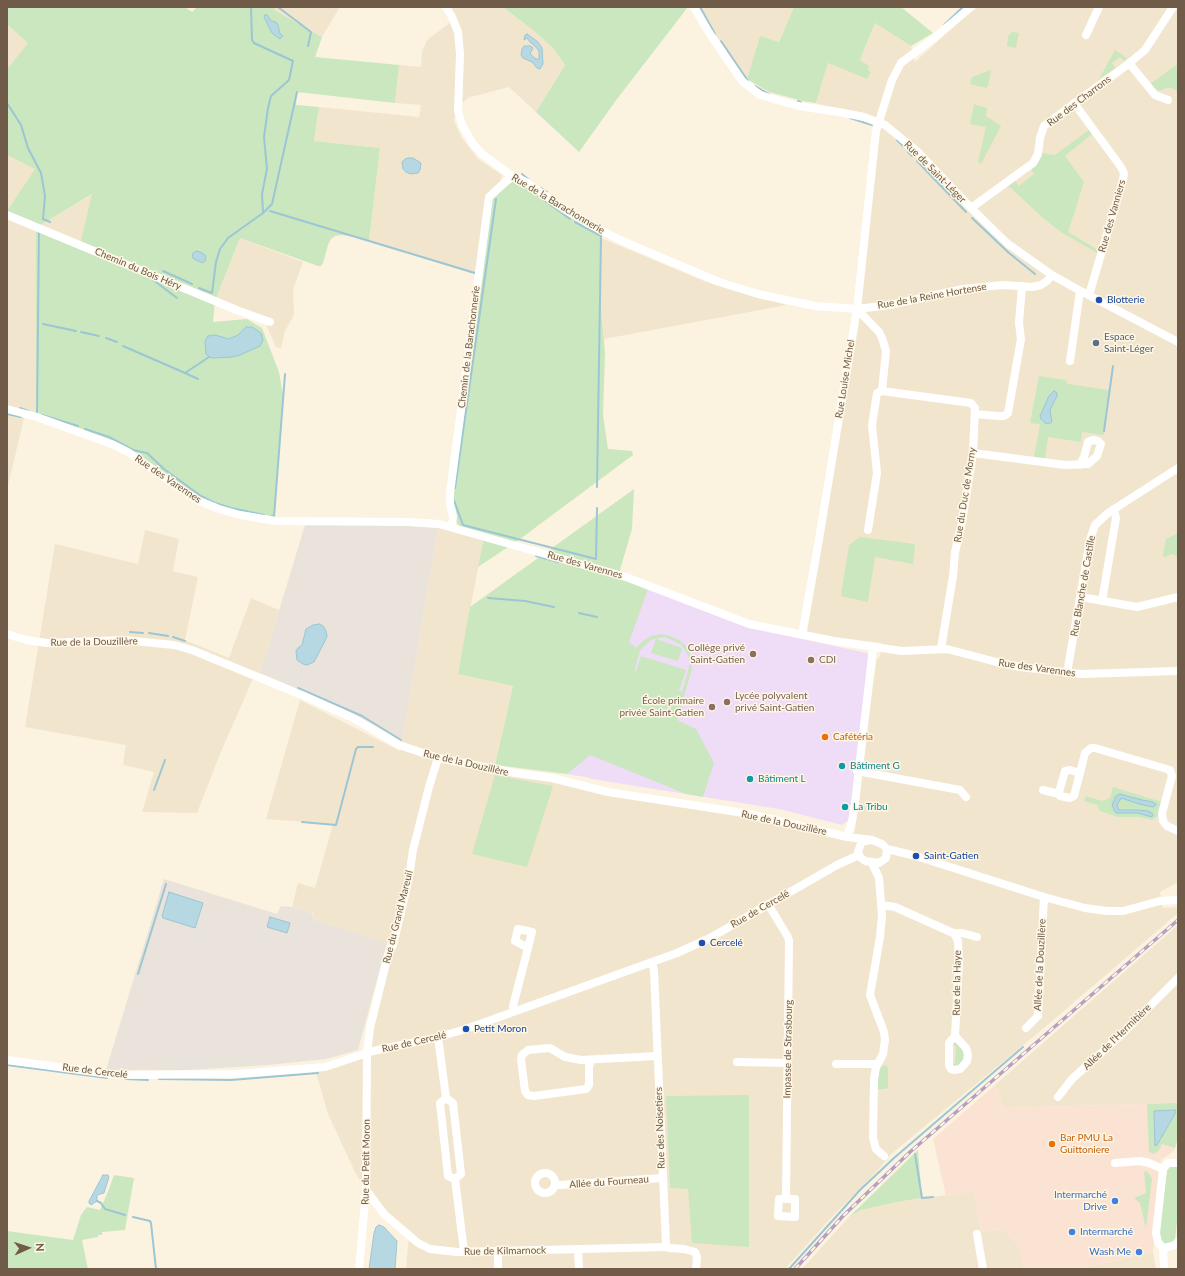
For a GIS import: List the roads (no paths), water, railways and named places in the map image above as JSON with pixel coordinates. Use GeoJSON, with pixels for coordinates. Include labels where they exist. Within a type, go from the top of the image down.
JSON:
{"type":"FeatureCollection","features":[{"type":"Feature","properties":{"kind":"street","name":"Rue de la Barachonnerie"},"geometry":{"type":"LineString","coordinates":[[446,7],[458,32],[460,54],[458,112],[462,125],[473,144],[482,154],[512,176],[526,182],[589,224],[620,240],[719,282],[758,294],[815,306],[857,309]]}},
{"type":"Feature","properties":{"kind":"street","name":"Rue de Saint-Léger"},"geometry":{"type":"LineString","coordinates":[[694,7],[742,81],[760,95],[798,106],[839,112],[879,122],[917,151],[971,208],[1008,244],[1052,275],[1178,342]]}},
{"type":"Feature","properties":{"kind":"street","name":"Rue Louise Michel"},"geometry":{"type":"LineString","coordinates":[[802,635],[857,309],[876,131],[892,80],[901,63],[971,7]]}},
{"type":"Feature","properties":{"kind":"street"},"geometry":{"type":"LineString","coordinates":[[1086,35],[1099,7]]}},
{"type":"Feature","properties":{"kind":"street","name":"Rue des Charrons"},"geometry":{"type":"LineString","coordinates":[[971,208],[1032,163],[1038,154],[1040,138],[1044,126],[1130,63],[1145,50],[1173,7]]}},
{"type":"Feature","properties":{"kind":"street"},"geometry":{"type":"LineString","coordinates":[[1130,63],[1155,95],[1168,100]]}},
{"type":"Feature","properties":{"kind":"street","name":"Rue des Vanniers"},"geometry":{"type":"LineString","coordinates":[[1074,103],[1124,173],[1088,295]]}},
{"type":"Feature","properties":{"kind":"street","name":"Chemin de la Barachonnerie"},"geometry":{"type":"LineString","coordinates":[[452,527],[453,516],[450,504],[450,493],[489,197],[512,176]]}},
{"type":"Feature","properties":{"kind":"street","name":"Chemin du Bois Héry"},"geometry":{"type":"LineString","coordinates":[[7,215],[233,309],[270,322]]}},
{"type":"Feature","properties":{"kind":"street","name":"Rue de la Reine Hortense"},"geometry":{"type":"LineString","coordinates":[[857,309],[897,303],[963,289],[1003,285],[1032,287],[1040,286],[1052,275]]}},
{"type":"Feature","properties":{"kind":"street"},"geometry":{"type":"LineString","coordinates":[[868,530],[877,473],[872,425],[877,393],[882,391],[971,403],[975,408],[975,414],[1004,416],[1008,412],[1022,339],[1019,323],[1022,286]]}},
{"type":"Feature","properties":{"kind":"street"},"geometry":{"type":"LineString","coordinates":[[1070,361],[1080,291]]}},
{"type":"Feature","properties":{"kind":"street"},"geometry":{"type":"LineString","coordinates":[[857,309],[879,332],[886,351],[882,391]]}},
{"type":"Feature","properties":{"kind":"street","name":"Rue des Varennes"},"geometry":{"type":"LineString","coordinates":[[7,409],[37,417],[114,444],[139,459],[198,500],[229,512],[276,521],[409,522],[439,524],[626,577],[749,624],[873,648],[902,651],[941,648],[960,651],[1000,663],[1020,667],[1067,673],[1088,674],[1178,671]]}},
{"type":"Feature","properties":{"kind":"street","name":"Rue du Duc de Morny"},"geometry":{"type":"LineString","coordinates":[[941,648],[953,576],[955,552],[962,522],[973,453],[975,414]]}},
{"type":"Feature","properties":{"kind":"street"},"geometry":{"type":"LineString","coordinates":[[973,453],[1065,465],[1080,464]]}},
{"type":"Feature","properties":{"kind":"street","name":"Rue Blanche de Castille"},"geometry":{"type":"LineString","coordinates":[[1067,673],[1093,529],[1097,521],[1178,468]]}},
{"type":"Feature","properties":{"kind":"street","name":"Rue Blanche de Castille"},"geometry":{"type":"LineString","coordinates":[[1102,601],[1116,518],[1114,509]]}},
{"type":"Feature","properties":{"kind":"street"},"geometry":{"type":"LineString","coordinates":[[1081,597],[1142,607],[1178,597]]}},
{"type":"Feature","properties":{"kind":"street","name":"Rue de la Douzillère"},"geometry":{"type":"LineString","coordinates":[[7,634],[26,640],[46,643],[124,640],[163,643],[192,650],[304,696],[353,718],[400,745],[420,753],[514,774],[552,778],[608,792],[750,814],[847,837],[872,840]]}},
{"type":"Feature","properties":{"kind":"street"},"geometry":{"type":"LineString","coordinates":[[847,837],[852,821],[873,648]]}},
{"type":"Feature","properties":{"kind":"street"},"geometry":{"type":"LineString","coordinates":[[1043,790],[1073,798],[1085,753],[1091,748],[1170,770],[1172,779],[1162,812],[1163,821],[1167,826],[1178,831]]}},
{"type":"Feature","properties":{"kind":"street","name":"Rue du Grand Mareuil"},"geometry":{"type":"LineString","coordinates":[[367,1054],[370,1028],[388,954],[393,945],[408,883],[413,850],[438,758]]}},
{"type":"Feature","properties":{"kind":"street"},"geometry":{"type":"LineString","coordinates":[[1059,794],[1065,771],[1070,770],[1080,773]]}},
{"type":"Feature","properties":{"kind":"street"},"geometry":{"type":"LineString","coordinates":[[858,771],[960,790],[966,797]]}},
{"type":"Feature","properties":{"kind":"street","name":"Rue de la Douzillère"},"geometry":{"type":"LineString","coordinates":[[847,837],[859,844]]}},
{"type":"Feature","properties":{"kind":"street"},"geometry":{"type":"LineString","coordinates":[[903,853],[878,863],[872,863],[865,861],[859,856],[858,852],[859,844],[872,840],[882,844],[887,849],[916,856],[1044,897],[1084,908],[1107,911],[1128,910],[1160,901],[1178,900]]}},
{"type":"Feature","properties":{"kind":"street"},"geometry":{"type":"LineString","coordinates":[[879,878],[884,860],[887,856],[887,849]]}},
{"type":"Feature","properties":{"kind":"street","name":"Rue de Cercelé"},"geometry":{"type":"LineString","coordinates":[[7,1060],[117,1074],[205,1075],[315,1069],[325,1067],[394,1046],[438,1037],[513,1012],[703,942],[837,865],[859,856]]}},
{"type":"Feature","properties":{"kind":"street"},"geometry":{"type":"LineString","coordinates":[[872,863],[879,878],[882,905],[881,932],[870,993],[884,1036],[883,1054],[877,1064],[873,1090],[873,1138],[876,1149],[884,1156]]}},
{"type":"Feature","properties":{"kind":"street","name":"Allée de la Douzillère"},"geometry":{"type":"LineString","coordinates":[[1026,1028],[1038,1016],[1044,897]]}},
{"type":"Feature","properties":{"kind":"street","name":"Impasse de Strasbourg"},"geometry":{"type":"LineString","coordinates":[[768,904],[789,941],[786,1199]]}},
{"type":"Feature","properties":{"kind":"street"},"geometry":{"type":"LineString","coordinates":[[882,905],[895,907],[953,933],[962,933],[978,937]]}},
{"type":"Feature","properties":{"kind":"street","name":"Rue de la Haye"},"geometry":{"type":"LineString","coordinates":[[953,933],[957,938],[959,962],[956,1036]]}},
{"type":"Feature","properties":{"kind":"street"},"geometry":{"type":"LineString","coordinates":[[513,1012],[513,1006],[528,948]]}},
{"type":"Feature","properties":{"kind":"street","name":"Rue des Noisetiers"},"geometry":{"type":"LineString","coordinates":[[652,962],[654,971],[662,1178],[667,1247]]}},
{"type":"Feature","properties":{"kind":"street","name":"Allée de l'Hermitière"},"geometry":{"type":"LineString","coordinates":[[1058,1097],[1072,1079],[1120,1036],[1178,978]]}},
{"type":"Feature","properties":{"kind":"street"},"geometry":{"type":"LineString","coordinates":[[438,1037],[446,1098],[453,1103],[454,1111],[461,1174],[455,1179]]}},
{"type":"Feature","properties":{"kind":"street"},"geometry":{"type":"LineString","coordinates":[[592,1060],[590,1066],[589,1085],[586,1089],[534,1096],[528,1095],[525,1091],[521,1062],[522,1055],[526,1051],[550,1048],[569,1058],[580,1060],[657,1056]]}},
{"type":"Feature","properties":{"kind":"street","name":"Rue du Petit Moron"},"geometry":{"type":"LineString","coordinates":[[360,1269],[366,1190],[367,1054]]}},
{"type":"Feature","properties":{"kind":"street"},"geometry":{"type":"LineString","coordinates":[[737,1062],[788,1063]]}},
{"type":"Feature","properties":{"kind":"street"},"geometry":{"type":"LineString","coordinates":[[836,1064],[877,1064]]}},
{"type":"Feature","properties":{"kind":"street"},"geometry":{"type":"LineString","coordinates":[[446,1098],[440,1103],[448,1176],[455,1179]]}},
{"type":"Feature","properties":{"kind":"street"},"geometry":{"type":"LineString","coordinates":[[1164,1269],[1163,1248],[1158,1242],[1156,1233],[1163,1169],[1168,1163],[1178,1161]]}},
{"type":"Feature","properties":{"kind":"street"},"geometry":{"type":"LineString","coordinates":[[1115,1162],[1149,1163],[1163,1169]]}},
{"type":"Feature","properties":{"kind":"street","name":"Allée du Fourneau"},"geometry":{"type":"LineString","coordinates":[[555,1184],[560,1185],[662,1178]]}},
{"type":"Feature","properties":{"kind":"street"},"geometry":{"type":"LineString","coordinates":[[455,1179],[464,1252]]}},
{"type":"Feature","properties":{"kind":"street","name":"Rue de Kilmarnock"},"geometry":{"type":"LineString","coordinates":[[366,1190],[384,1214],[422,1246],[436,1250],[464,1252],[667,1247]]}},
{"type":"Feature","properties":{"kind":"street"},"geometry":{"type":"LineString","coordinates":[[977,1234],[984,1269]]}},
{"type":"Feature","properties":{"kind":"street"},"geometry":{"type":"LineString","coordinates":[[1163,1248],[1174,1246],[1178,1242]]}},
{"type":"Feature","properties":{"kind":"street"},"geometry":{"type":"LineString","coordinates":[[667,1247],[695,1252],[697,1257],[696,1269]]}},
{"type":"Feature","properties":{"kind":"street"},"geometry":{"type":"LineString","coordinates":[[578,1250],[579,1269]]}},
{"type":"Feature","properties":{"kind":"street"},"geometry":{"type":"LineString","coordinates":[[498,1251],[498,1269]]}},
{"type":"Feature","properties":{"kind":"water"},"geometry":{"type":"Polygon","coordinates":[[[267,15],[271,21],[276,22],[278,25],[280,34],[283,36],[280,39],[272,33],[264,17],[267,15]]]}},
{"type":"Feature","properties":{"kind":"water"},"geometry":{"type":"Polygon","coordinates":[[[527,34],[538,42],[542,48],[543,64],[540,69],[537,68],[532,62],[523,58],[521,55],[524,46],[531,46],[533,48],[530,54],[536,59],[539,59],[539,51],[527,38],[524,40],[525,35],[527,34]]]}},
{"type":"Feature","properties":{"kind":"water"},"geometry":{"type":"Polygon","coordinates":[[[408,158],[413,158],[421,163],[418,173],[410,174],[403,169],[402,162],[408,158]]]}},
{"type":"Feature","properties":{"kind":"water"},"geometry":{"type":"Polygon","coordinates":[[[197,251],[205,255],[206,258],[203,263],[192,257],[193,253],[197,251]]]}},
{"type":"Feature","properties":{"kind":"water"},"geometry":{"type":"Polygon","coordinates":[[[246,327],[252,327],[261,333],[263,340],[260,346],[232,357],[213,358],[206,354],[205,341],[208,336],[215,335],[229,339],[238,335],[246,327]]]}},
{"type":"Feature","properties":{"kind":"water"},"geometry":{"type":"Polygon","coordinates":[[[1054,391],[1057,393],[1057,396],[1050,410],[1052,422],[1048,424],[1041,419],[1040,416],[1049,396],[1054,391]]]}},
{"type":"Feature","properties":{"kind":"water"},"geometry":{"type":"Polygon","coordinates":[[[319,624],[323,626],[326,631],[327,636],[325,641],[314,662],[307,665],[303,664],[297,660],[296,651],[302,645],[306,629],[313,625],[319,624]]]}},
{"type":"Feature","properties":{"kind":"water"},"geometry":{"type":"Polygon","coordinates":[[[1120,794],[1153,802],[1156,805],[1153,807],[1121,798],[1117,805],[1119,810],[1148,811],[1152,813],[1152,817],[1138,813],[1115,812],[1112,805],[1116,796],[1120,794]]]}},
{"type":"Feature","properties":{"kind":"water"},"geometry":{"type":"Polygon","coordinates":[[[169,892],[203,903],[195,928],[163,918],[162,916],[169,892]]]}},
{"type":"Feature","properties":{"kind":"water"},"geometry":{"type":"Polygon","coordinates":[[[270,917],[290,923],[287,933],[267,927],[270,917]]]}},
{"type":"Feature","properties":{"kind":"water"},"geometry":{"type":"Polygon","coordinates":[[[1175,1110],[1176,1112],[1155,1146],[1154,1111],[1175,1110]]]}},
{"type":"Feature","properties":{"kind":"water"},"geometry":{"type":"Polygon","coordinates":[[[103,1175],[108,1175],[109,1177],[104,1193],[97,1195],[97,1201],[91,1205],[89,1201],[103,1175]]]}},
{"type":"Feature","properties":{"kind":"water"},"geometry":{"type":"Polygon","coordinates":[[[379,1225],[384,1227],[397,1241],[395,1269],[369,1269],[374,1233],[376,1227],[379,1225]]]}},
{"type":"Feature","properties":{"kind":"waterway"},"geometry":{"type":"LineString","coordinates":[[251,7],[252,40],[254,43],[293,61],[289,80],[271,96],[268,108],[264,137],[267,169],[262,194],[263,213]]}},
{"type":"Feature","properties":{"kind":"waterway"},"geometry":{"type":"LineString","coordinates":[[278,7],[311,32],[308,46]]}},
{"type":"Feature","properties":{"kind":"waterway"},"geometry":{"type":"LineString","coordinates":[[700,7],[715,34]]}},
{"type":"Feature","properties":{"kind":"waterway"},"geometry":{"type":"LineString","coordinates":[[944,25],[963,7]]}},
{"type":"Feature","properties":{"kind":"waterway"},"geometry":{"type":"LineString","coordinates":[[721,41],[748,81]]}},
{"type":"Feature","properties":{"kind":"waterway"},"geometry":{"type":"LineString","coordinates":[[755,86],[769,94]]}},
{"type":"Feature","properties":{"kind":"waterway"},"geometry":{"type":"LineString","coordinates":[[199,288],[212,293],[216,262],[220,249],[228,238],[263,213],[272,204],[297,92]]}},
{"type":"Feature","properties":{"kind":"waterway"},"geometry":{"type":"LineString","coordinates":[[7,103],[21,125],[28,148],[41,173],[45,196],[43,219],[50,222]]}},
{"type":"Feature","properties":{"kind":"waterway"},"geometry":{"type":"LineString","coordinates":[[850,118],[872,125]]}},
{"type":"Feature","properties":{"kind":"waterway"},"geometry":{"type":"LineString","coordinates":[[897,140],[903,146]]}},
{"type":"Feature","properties":{"kind":"waterway"},"geometry":{"type":"LineString","coordinates":[[908,152],[912,156]]}},
{"type":"Feature","properties":{"kind":"waterway"},"geometry":{"type":"LineString","coordinates":[[917,161],[966,212]]}},
{"type":"Feature","properties":{"kind":"waterway"},"geometry":{"type":"LineString","coordinates":[[522,174],[528,179]]}},
{"type":"Feature","properties":{"kind":"waterway"},"geometry":{"type":"LineString","coordinates":[[522,184],[570,219]]}},
{"type":"Feature","properties":{"kind":"waterway"},"geometry":{"type":"LineString","coordinates":[[541,188],[547,192]]}},
{"type":"Feature","properties":{"kind":"waterway"},"geometry":{"type":"LineString","coordinates":[[455,488],[496,199]]}},
{"type":"Feature","properties":{"kind":"waterway"},"geometry":{"type":"LineString","coordinates":[[270,211],[475,273]]}},
{"type":"Feature","properties":{"kind":"waterway"},"geometry":{"type":"LineString","coordinates":[[972,218],[1009,253],[1035,274]]}},
{"type":"Feature","properties":{"kind":"waterway"},"geometry":{"type":"LineString","coordinates":[[575,222],[601,236],[597,487]]}},
{"type":"Feature","properties":{"kind":"waterway"},"geometry":{"type":"LineString","coordinates":[[37,413],[39,230]]}},
{"type":"Feature","properties":{"kind":"waterway"},"geometry":{"type":"LineString","coordinates":[[163,271],[192,284]]}},
{"type":"Feature","properties":{"kind":"waterway"},"geometry":{"type":"LineString","coordinates":[[152,279],[177,298]]}},
{"type":"Feature","properties":{"kind":"waterway"},"geometry":{"type":"LineString","coordinates":[[43,324],[76,331]]}},
{"type":"Feature","properties":{"kind":"waterway"},"geometry":{"type":"LineString","coordinates":[[81,332],[99,336]]}},
{"type":"Feature","properties":{"kind":"waterway"},"geometry":{"type":"LineString","coordinates":[[106,338],[117,342]]}},
{"type":"Feature","properties":{"kind":"waterway"},"geometry":{"type":"LineString","coordinates":[[123,346],[185,373],[209,357]]}},
{"type":"Feature","properties":{"kind":"waterway"},"geometry":{"type":"LineString","coordinates":[[1104,431],[1113,366]]}},
{"type":"Feature","properties":{"kind":"waterway"},"geometry":{"type":"LineString","coordinates":[[185,373],[198,379]]}},
{"type":"Feature","properties":{"kind":"waterway"},"geometry":{"type":"LineString","coordinates":[[272,516],[274,517],[285,374]]}},
{"type":"Feature","properties":{"kind":"waterway"},"geometry":{"type":"LineString","coordinates":[[20,408],[28,411]]}},
{"type":"Feature","properties":{"kind":"waterway"},"geometry":{"type":"LineString","coordinates":[[7,414],[21,417]]}},
{"type":"Feature","properties":{"kind":"waterway"},"geometry":{"type":"LineString","coordinates":[[42,415],[78,426]]}},
{"type":"Feature","properties":{"kind":"waterway"},"geometry":{"type":"LineString","coordinates":[[85,429],[109,437],[133,450],[147,453],[164,469],[201,496],[215,503],[264,515]]}},
{"type":"Feature","properties":{"kind":"waterway"},"geometry":{"type":"LineString","coordinates":[[453,498],[463,525],[596,559],[597,508]]}},
{"type":"Feature","properties":{"kind":"waterway"},"geometry":{"type":"LineString","coordinates":[[536,556],[558,562]]}},
{"type":"Feature","properties":{"kind":"waterway"},"geometry":{"type":"LineString","coordinates":[[488,598],[525,601],[554,607]]}},
{"type":"Feature","properties":{"kind":"waterway"},"geometry":{"type":"LineString","coordinates":[[579,613],[597,617]]}},
{"type":"Feature","properties":{"kind":"waterway"},"geometry":{"type":"LineString","coordinates":[[130,632],[143,633]]}},
{"type":"Feature","properties":{"kind":"waterway"},"geometry":{"type":"LineString","coordinates":[[149,633],[168,636]]}},
{"type":"Feature","properties":{"kind":"waterway"},"geometry":{"type":"LineString","coordinates":[[173,637],[185,641]]}},
{"type":"Feature","properties":{"kind":"waterway"},"geometry":{"type":"LineString","coordinates":[[298,688],[362,716],[401,740]]}},
{"type":"Feature","properties":{"kind":"waterway"},"geometry":{"type":"LineString","coordinates":[[302,822],[336,825],[356,749],[358,747],[373,747]]}},
{"type":"Feature","properties":{"kind":"waterway"},"geometry":{"type":"LineString","coordinates":[[154,790],[165,760]]}},
{"type":"Feature","properties":{"kind":"waterway"},"geometry":{"type":"LineString","coordinates":[[138,974],[166,884]]}},
{"type":"Feature","properties":{"kind":"waterway"},"geometry":{"type":"LineString","coordinates":[[789,1269],[860,1190],[894,1158],[1023,1047]]}},
{"type":"Feature","properties":{"kind":"waterway"},"geometry":{"type":"LineString","coordinates":[[7,1065],[107,1078]]}},
{"type":"Feature","properties":{"kind":"waterway"},"geometry":{"type":"LineString","coordinates":[[159,1079],[231,1080],[318,1073]]}},
{"type":"Feature","properties":{"kind":"waterway"},"geometry":{"type":"LineString","coordinates":[[125,1079],[148,1080]]}},
{"type":"Feature","properties":{"kind":"waterway"},"geometry":{"type":"LineString","coordinates":[[915,1154],[922,1198],[933,1197]]}},
{"type":"Feature","properties":{"kind":"waterway"},"geometry":{"type":"LineString","coordinates":[[97,1201],[101,1203],[105,1209],[125,1215]]}},
{"type":"Feature","properties":{"kind":"waterway"},"geometry":{"type":"LineString","coordinates":[[133,1217],[150,1221],[151,1223],[156,1269]]}},
{"type":"Feature","properties":{"kind":"railway"},"geometry":{"type":"LineString","coordinates":[[795,1269],[843,1216],[910,1152],[1178,920]]}},
{"type":"Feature","properties":{"kind":"place","name":"Blotterie"},"geometry":{"type":"Point","coordinates":[1099,300]}},
{"type":"Feature","properties":{"kind":"place","name":"Espace Saint-Léger"},"geometry":{"type":"Point","coordinates":[1096,343]}},
{"type":"Feature","properties":{"kind":"place","name":"Collège privé Saint-Gatien"},"geometry":{"type":"Point","coordinates":[753,654]}},
{"type":"Feature","properties":{"kind":"place","name":"CDI"},"geometry":{"type":"Point","coordinates":[811,660]}},
{"type":"Feature","properties":{"kind":"place","name":"Lycée polyvalent privé Saint-Gatien"},"geometry":{"type":"Point","coordinates":[727,702]}},
{"type":"Feature","properties":{"kind":"place","name":"École primaire privée Saint-Gatien"},"geometry":{"type":"Point","coordinates":[712,707]}},
{"type":"Feature","properties":{"kind":"place","name":"Cafétéria"},"geometry":{"type":"Point","coordinates":[825,737]}},
{"type":"Feature","properties":{"kind":"place","name":"Bâtiment G"},"geometry":{"type":"Point","coordinates":[842,766]}},
{"type":"Feature","properties":{"kind":"place","name":"Bâtiment L"},"geometry":{"type":"Point","coordinates":[750,779]}},
{"type":"Feature","properties":{"kind":"place","name":"La Tribu"},"geometry":{"type":"Point","coordinates":[845,807]}},
{"type":"Feature","properties":{"kind":"place","name":"Saint-Gatien"},"geometry":{"type":"Point","coordinates":[916,856]}},
{"type":"Feature","properties":{"kind":"place","name":"Cercelé"},"geometry":{"type":"Point","coordinates":[702,943]}},
{"type":"Feature","properties":{"kind":"place","name":"Petit Moron"},"geometry":{"type":"Point","coordinates":[466,1029]}},
{"type":"Feature","properties":{"kind":"place","name":"Bar PMU La Guittoniere"},"geometry":{"type":"Point","coordinates":[1052,1144]}},
{"type":"Feature","properties":{"kind":"place","name":"Intermarché Drive"},"geometry":{"type":"Point","coordinates":[1115,1201]}},
{"type":"Feature","properties":{"kind":"place","name":"Intermarché"},"geometry":{"type":"Point","coordinates":[1072,1232]}},
{"type":"Feature","properties":{"kind":"place","name":"Wash Me"},"geometry":{"type":"Point","coordinates":[1139,1252]}}]}
